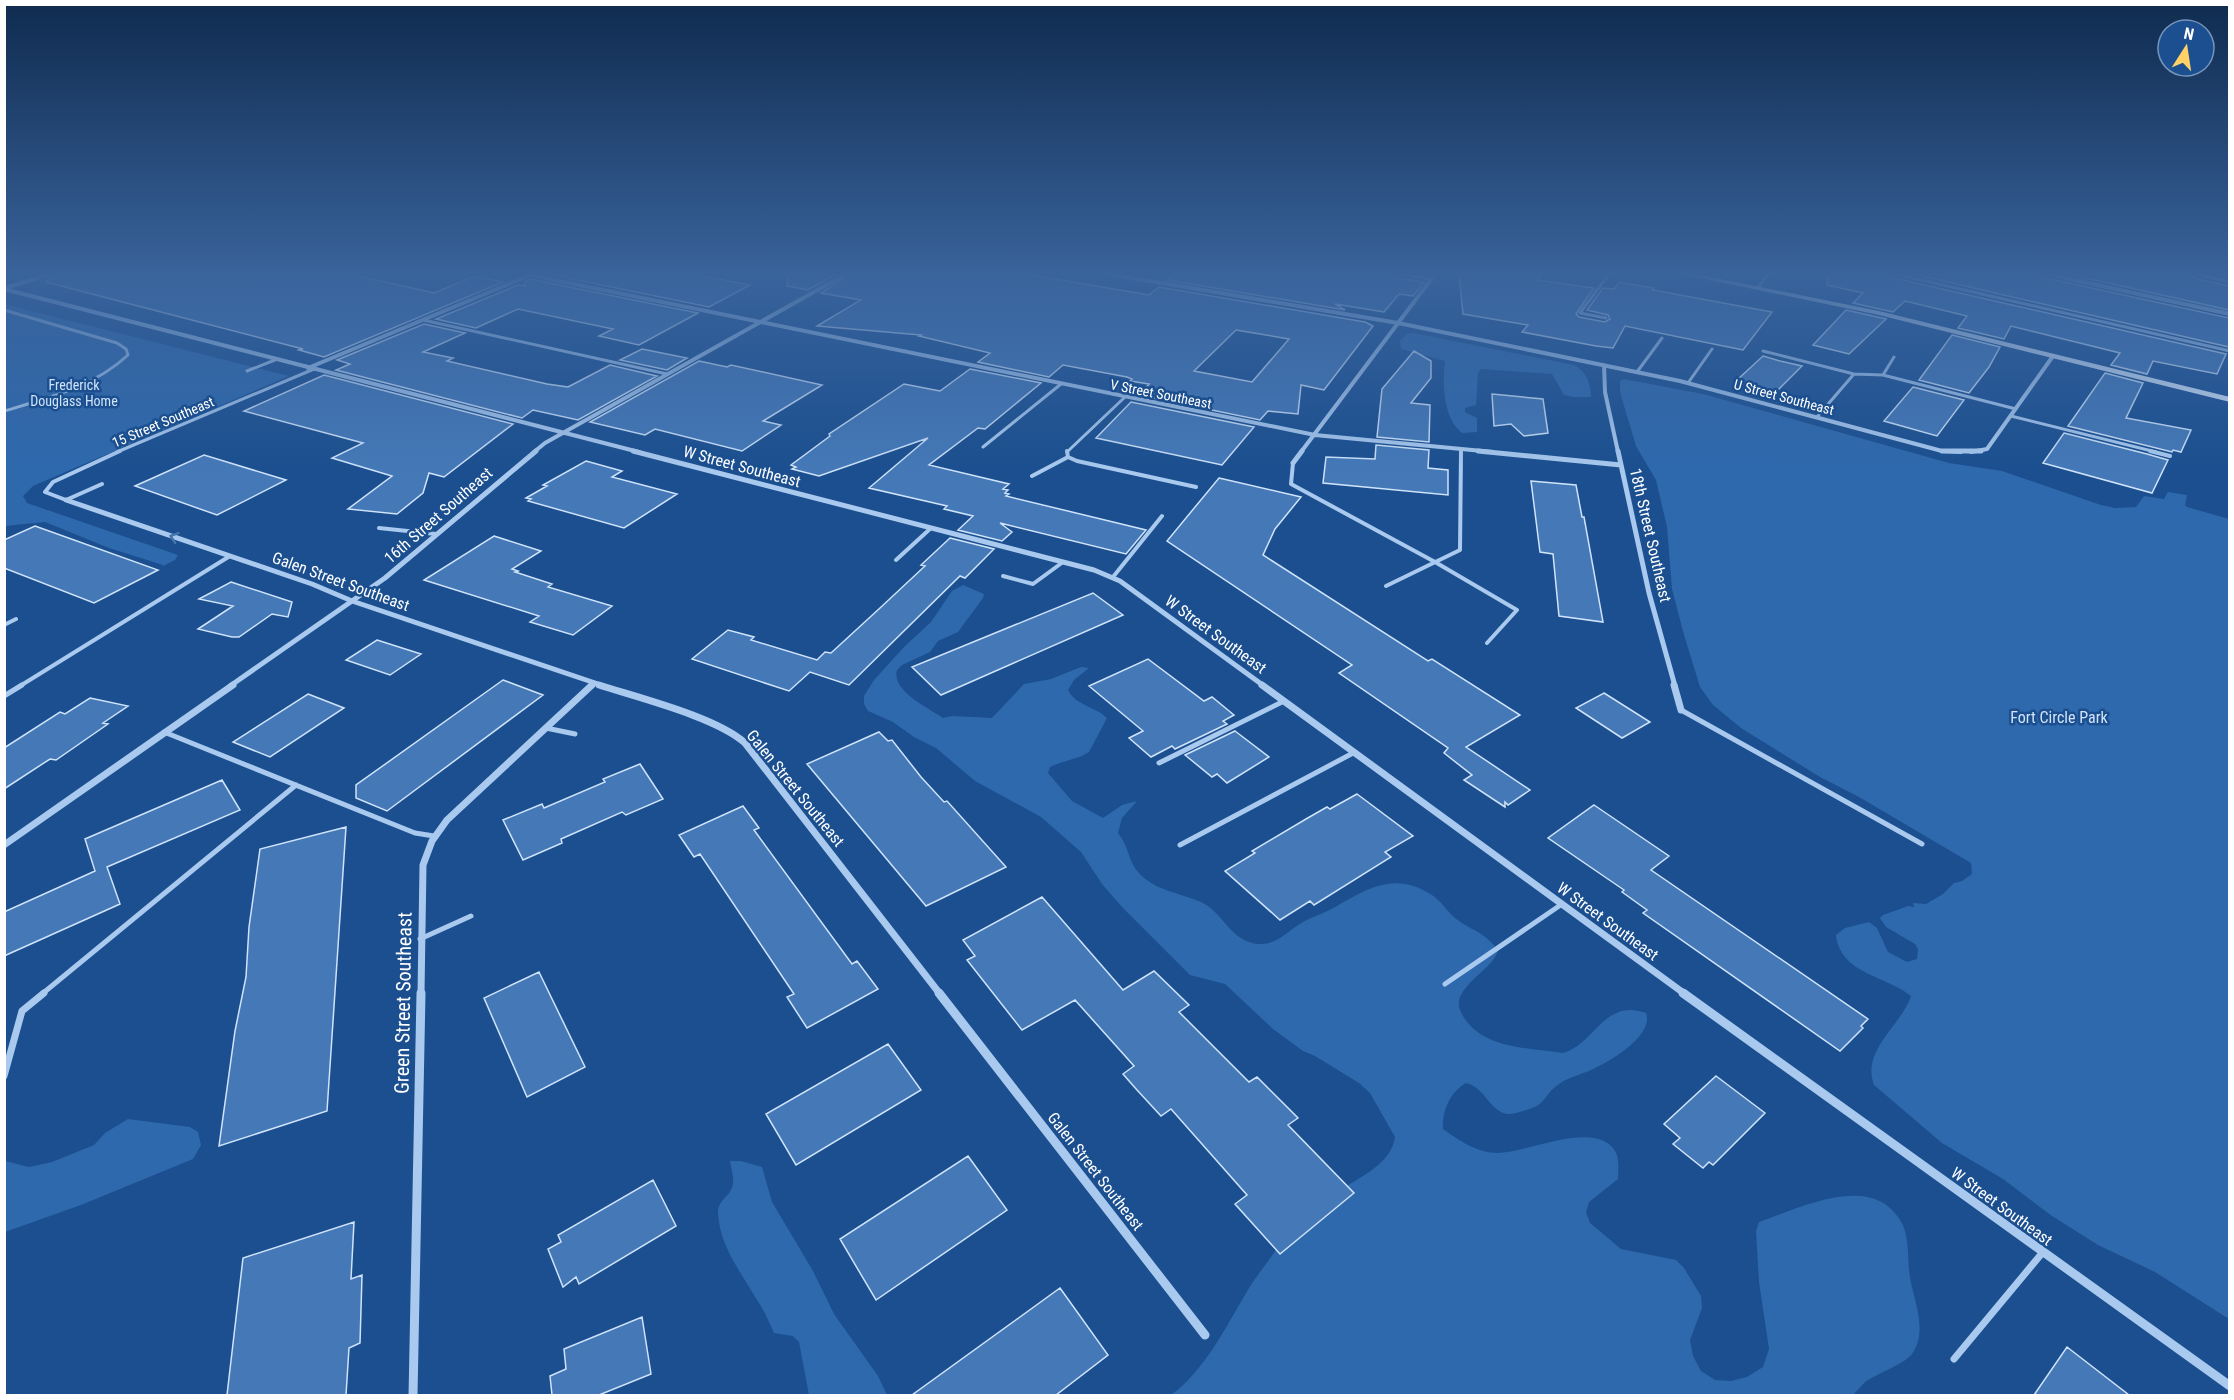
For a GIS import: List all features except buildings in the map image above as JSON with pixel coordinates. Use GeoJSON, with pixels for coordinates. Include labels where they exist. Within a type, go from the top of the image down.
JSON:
{"type":"FeatureCollection","features":[{"type":"Feature","properties":{"kind":"main road"},"geometry":{"type":"LineString","coordinates":[[1985,339],[2229,400]]}},
{"type":"Feature","properties":{"kind":"street","name":"W Street Southeast"},"geometry":{"type":"LineString","coordinates":[[196,339],[1063,562],[1113,577],[1750,1042],[2229,1386]]}},
{"type":"Feature","properties":{"kind":"street"},"geometry":{"type":"LineString","coordinates":[[311,369],[379,339]]}},
{"type":"Feature","properties":{"kind":"street","name":"16th Street Southeast"},"geometry":{"type":"LineString","coordinates":[[4,844],[385,578],[536,449],[729,339]]}},
{"type":"Feature","properties":{"kind":"street","name":"V Street Southeast"},"geometry":{"type":"LineString","coordinates":[[844,339],[1315,435],[1621,465]]}},
{"type":"Feature","properties":{"kind":"street"},"geometry":{"type":"LineString","coordinates":[[1293,463],[1386,339]]}},
{"type":"Feature","properties":{"kind":"street","name":"U Street Southeast"},"geometry":{"type":"LineString","coordinates":[[1478,339],[1688,382],[1942,451],[1957,453],[1974,453],[1987,449],[2053,356]]}},
{"type":"Feature","properties":{"kind":"street","name":"18th Street Southeast"},"geometry":{"type":"LineString","coordinates":[[1604,365],[1605,392],[1649,593],[1681,710]]}},
{"type":"Feature","properties":{"kind":"street","name":"Galen Street Southeast"},"geometry":{"type":"LineString","coordinates":[[66,500],[312,584],[352,601],[720,726],[745,743],[1205,1335]]}},
{"type":"Feature","properties":{"kind":"street","name":"Green Street Southeast"},"geometry":{"type":"LineString","coordinates":[[413,1395],[423,865],[434,836],[447,820],[594,683]]}},
{"type":"Feature","properties":{"kind":"lane"},"geometry":{"type":"LineString","coordinates":[[4,411],[91,380],[117,366],[128,355],[126,349],[105,339]]}},
{"type":"Feature","properties":{"kind":"lane"},"geometry":{"type":"LineString","coordinates":[[510,339],[667,374]]}},
{"type":"Feature","properties":{"kind":"lane"},"geometry":{"type":"LineString","coordinates":[[1637,372],[1661,339]]}},
{"type":"Feature","properties":{"kind":"lane"},"geometry":{"type":"LineString","coordinates":[[2178,339],[2229,351]]}},
{"type":"Feature","properties":{"kind":"lane"},"geometry":{"type":"LineString","coordinates":[[1688,382],[1712,349]]}},
{"type":"Feature","properties":{"kind":"lane"},"geometry":{"type":"LineString","coordinates":[[1763,351],[1854,374],[1883,375],[2016,409]]}},
{"type":"Feature","properties":{"kind":"lane"},"geometry":{"type":"LineString","coordinates":[[1883,375],[1894,357]]}},
{"type":"Feature","properties":{"kind":"lane"},"geometry":{"type":"LineString","coordinates":[[247,371],[275,360]]}},
{"type":"Feature","properties":{"kind":"lane","name":"15 Street Southeast"},"geometry":{"type":"LineString","coordinates":[[66,500],[45,492],[53,482],[311,369]]}},
{"type":"Feature","properties":{"kind":"lane"},"geometry":{"type":"LineString","coordinates":[[1817,417],[1854,374]]}},
{"type":"Feature","properties":{"kind":"lane"},"geometry":{"type":"LineString","coordinates":[[983,447],[1061,384]]}},
{"type":"Feature","properties":{"kind":"lane"},"geometry":{"type":"LineString","coordinates":[[1068,457],[1067,451],[1125,397]]}},
{"type":"Feature","properties":{"kind":"lane"},"geometry":{"type":"LineString","coordinates":[[2011,416],[2170,456]]}},
{"type":"Feature","properties":{"kind":"lane"},"geometry":{"type":"LineString","coordinates":[[1386,586],[1460,550],[1461,450]]}},
{"type":"Feature","properties":{"kind":"lane"},"geometry":{"type":"LineString","coordinates":[[1032,477],[1068,457]]}},
{"type":"Feature","properties":{"kind":"lane"},"geometry":{"type":"LineString","coordinates":[[1068,457],[1077,461],[1196,487]]}},
{"type":"Feature","properties":{"kind":"lane"},"geometry":{"type":"LineString","coordinates":[[1293,463],[1291,484],[1435,562],[1517,610],[1487,643]]}},
{"type":"Feature","properties":{"kind":"lane"},"geometry":{"type":"LineString","coordinates":[[66,500],[102,484]]}},
{"type":"Feature","properties":{"kind":"lane"},"geometry":{"type":"LineString","coordinates":[[1113,577],[1162,516]]}},
{"type":"Feature","properties":{"kind":"lane"},"geometry":{"type":"LineString","coordinates":[[379,528],[436,534]]}},
{"type":"Feature","properties":{"kind":"lane"},"geometry":{"type":"LineString","coordinates":[[896,560],[931,528]]}},
{"type":"Feature","properties":{"kind":"lane"},"geometry":{"type":"LineString","coordinates":[[4,696],[230,556]]}},
{"type":"Feature","properties":{"kind":"lane"},"geometry":{"type":"LineString","coordinates":[[1003,576],[1033,585],[1063,562]]}},
{"type":"Feature","properties":{"kind":"lane"},"geometry":{"type":"LineString","coordinates":[[4,625],[16,618]]}},
{"type":"Feature","properties":{"kind":"lane"},"geometry":{"type":"LineString","coordinates":[[1159,763],[1284,701]]}},
{"type":"Feature","properties":{"kind":"lane"},"geometry":{"type":"LineString","coordinates":[[1681,710],[1922,844]]}},
{"type":"Feature","properties":{"kind":"lane"},"geometry":{"type":"LineString","coordinates":[[546,728],[575,734]]}},
{"type":"Feature","properties":{"kind":"lane"},"geometry":{"type":"LineString","coordinates":[[164,732],[415,833],[434,836]]}},
{"type":"Feature","properties":{"kind":"lane"},"geometry":{"type":"LineString","coordinates":[[1180,845],[1355,753]]}},
{"type":"Feature","properties":{"kind":"lane"},"geometry":{"type":"LineString","coordinates":[[4,1076],[22,1011],[296,785]]}},
{"type":"Feature","properties":{"kind":"lane"},"geometry":{"type":"LineString","coordinates":[[1444,984],[1562,904]]}},
{"type":"Feature","properties":{"kind":"lane"},"geometry":{"type":"LineString","coordinates":[[420,939],[471,916]]}},
{"type":"Feature","properties":{"kind":"lane"},"geometry":{"type":"LineString","coordinates":[[1954,1359],[2043,1252]]}},
{"type":"Feature","properties":{"kind":"green space","name":"Frederick Douglass Home"},"geometry":{"type":"Polygon","coordinates":[[[4,339],[144,339],[289,376],[33,486],[23,496],[27,503],[178,555],[175,560],[161,567],[163,565],[109,548],[45,522],[5,526],[4,339]]]}},
{"type":"Feature","properties":{"kind":"green space"},"geometry":{"type":"Polygon","coordinates":[[[1445,339],[1574,365],[1587,378],[1591,397],[1564,395],[1552,374],[1481,369],[1478,373],[1476,405],[1465,408],[1465,412],[1477,418],[1477,432],[1462,433],[1451,419],[1447,409],[1444,389],[1445,361],[1401,349],[1400,341],[1445,339]]]}},
{"type":"Feature","properties":{"kind":"green space","name":"Fort Circle Park"},"geometry":{"type":"Polygon","coordinates":[[[1624,379],[1703,394],[1949,463],[2002,471],[2101,505],[2115,508],[2136,507],[2144,496],[2164,499],[2168,492],[2187,495],[2185,505],[2187,507],[2229,519],[2229,1319],[2155,1272],[2098,1245],[2052,1216],[2003,1179],[1942,1143],[1874,1085],[1871,1072],[1877,1049],[1911,996],[1855,966],[1839,948],[1836,935],[1845,928],[1869,922],[1877,928],[1888,952],[1907,962],[1917,959],[1918,949],[1915,944],[1886,927],[1880,918],[1908,906],[1914,907],[1913,903],[1926,904],[1943,894],[1954,883],[1972,874],[1971,863],[1859,797],[1820,777],[1741,728],[1713,705],[1700,687],[1672,589],[1667,527],[1656,480],[1636,446],[1620,392],[1620,381],[1624,379]]]}},
{"type":"Feature","properties":{"kind":"green space"},"geometry":{"type":"Polygon","coordinates":[[[963,585],[984,594],[983,598],[958,632],[938,641],[930,652],[902,665],[897,670],[900,685],[912,698],[943,718],[952,716],[992,718],[1024,684],[1051,679],[1081,667],[1089,668],[1074,680],[1068,690],[1081,703],[1107,718],[1089,752],[1050,767],[1048,773],[1072,801],[1103,818],[1122,805],[1137,801],[1122,818],[1118,833],[1135,869],[1145,879],[1169,891],[1201,902],[1216,913],[1241,938],[1258,944],[1275,941],[1303,922],[1370,889],[1394,883],[1419,888],[1435,897],[1455,918],[1483,935],[1498,951],[1491,963],[1464,990],[1459,1000],[1460,1011],[1474,1029],[1496,1042],[1563,1053],[1584,1041],[1601,1024],[1620,1012],[1632,1010],[1646,1013],[1647,1021],[1644,1029],[1631,1045],[1604,1063],[1559,1084],[1541,1103],[1531,1109],[1513,1114],[1503,1113],[1497,1110],[1473,1085],[1466,1083],[1456,1091],[1448,1103],[1443,1129],[1469,1146],[1498,1153],[1577,1138],[1593,1138],[1606,1142],[1617,1154],[1618,1179],[1589,1202],[1586,1212],[1590,1223],[1621,1249],[1676,1260],[1684,1268],[1701,1296],[1702,1308],[1690,1340],[1693,1356],[1701,1371],[1715,1380],[1731,1381],[1747,1377],[1763,1367],[1769,1349],[1759,1282],[1756,1231],[1759,1222],[1812,1203],[1851,1196],[1869,1197],[1885,1204],[1902,1224],[1907,1240],[1910,1275],[1920,1329],[1912,1354],[1903,1362],[1865,1382],[1853,1395],[1171,1395],[1195,1373],[1205,1360],[1252,1283],[1276,1250],[1280,1254],[1354,1194],[1347,1186],[1383,1160],[1393,1146],[1395,1137],[1370,1093],[1359,1083],[1303,1051],[1273,1029],[1225,984],[1190,975],[1122,907],[1102,884],[1081,852],[1041,817],[975,781],[936,748],[914,737],[893,722],[868,711],[864,704],[864,696],[874,680],[931,622],[952,591],[963,585]]]}},
{"type":"Feature","properties":{"kind":"green space"},"geometry":{"type":"Polygon","coordinates":[[[128,1119],[190,1127],[198,1132],[201,1145],[193,1159],[81,1205],[5,1232],[5,1161],[29,1167],[52,1162],[94,1145],[105,1133],[128,1119]]]}},
{"type":"Feature","properties":{"kind":"green space"},"geometry":{"type":"Polygon","coordinates":[[[730,1161],[741,1161],[762,1167],[772,1202],[813,1271],[834,1314],[878,1376],[887,1395],[809,1395],[799,1342],[793,1336],[774,1333],[722,1236],[718,1212],[720,1204],[730,1192],[733,1184],[730,1161]]]}}]}
